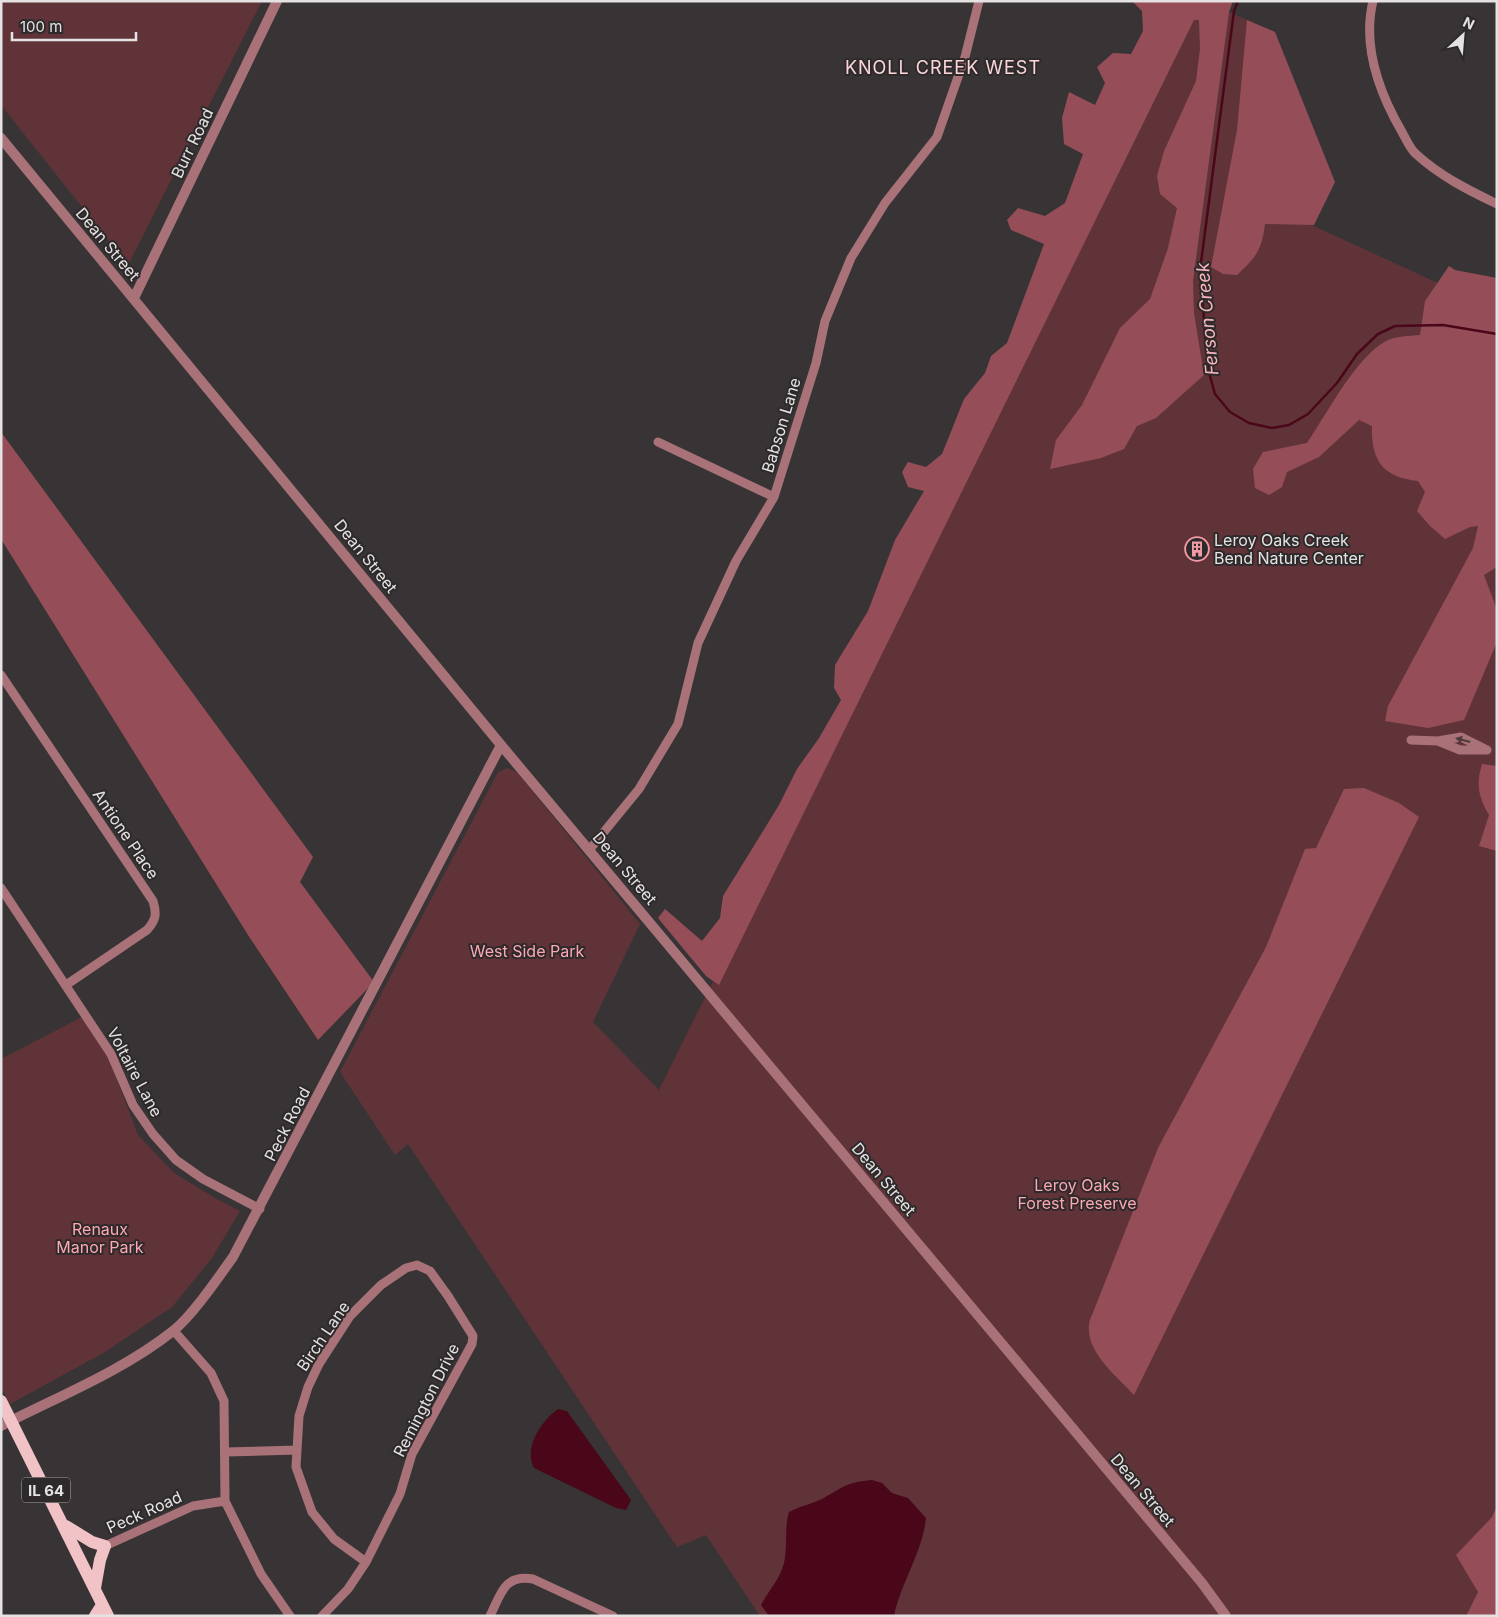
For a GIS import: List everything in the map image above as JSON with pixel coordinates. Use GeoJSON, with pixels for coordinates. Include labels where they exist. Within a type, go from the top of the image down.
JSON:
{"type":"FeatureCollection","features":[{"type":"Feature","properties":{"kind":"main road","name":"IL 64"},"geometry":{"type":"LineString","coordinates":[[1,1400],[6,1423],[64,1525],[105,1610]]}},
{"type":"Feature","properties":{"kind":"main road"},"geometry":{"type":"LineString","coordinates":[[64,1525],[92,1542],[105,1546],[100,1560],[95,1588]]}},
{"type":"Feature","properties":{"kind":"main road"},"geometry":{"type":"LineString","coordinates":[[95,1616],[105,1610]]}},
{"type":"Feature","properties":{"kind":"street","name":"Burr Road"},"geometry":{"type":"LineString","coordinates":[[134,298],[277,1]]}},
{"type":"Feature","properties":{"kind":"street","name":"Babson Lane"},"geometry":{"type":"LineString","coordinates":[[590,848],[639,790],[678,724],[698,643],[736,560],[774,498],[816,363],[825,321],[851,258],[885,203],[937,138],[965,58],[980,1]]}},
{"type":"Feature","properties":{"kind":"street"},"geometry":{"type":"LineString","coordinates":[[1373,1],[1369,14],[1372,54],[1382,93],[1414,153],[1451,182],[1497,204]]}},
{"type":"Feature","properties":{"kind":"street","name":"Dean Street"},"geometry":{"type":"LineString","coordinates":[[1,138],[501,745],[590,848],[1195,1576],[1226,1616]]}},
{"type":"Feature","properties":{"kind":"street"},"geometry":{"type":"LineString","coordinates":[[658,442],[774,498]]}},
{"type":"Feature","properties":{"kind":"street","name":"Antione Place"},"geometry":{"type":"LineString","coordinates":[[1,676],[153,901],[156,914],[153,923],[147,930],[66,985]]}},
{"type":"Feature","properties":{"kind":"street"},"geometry":{"type":"LineString","coordinates":[[1411,740],[1438,741]]}},
{"type":"Feature","properties":{"kind":"street","name":"Peck Road"},"geometry":{"type":"LineString","coordinates":[[6,1423],[65,1395],[136,1356],[174,1330],[233,1257],[260,1209],[501,745]]}},
{"type":"Feature","properties":{"kind":"street","name":"Voltaire Lane"},"geometry":{"type":"LineString","coordinates":[[1,888],[111,1054],[133,1105],[153,1134],[176,1160],[203,1179],[260,1209]]}},
{"type":"Feature","properties":{"kind":"street","name":"Remington Drive"},"geometry":{"type":"LineString","coordinates":[[322,1616],[348,1589],[366,1562],[400,1494],[412,1454],[472,1344],[473,1336],[430,1271],[418,1266],[406,1268]]}},
{"type":"Feature","properties":{"kind":"street","name":"Birch Lane"},"geometry":{"type":"LineString","coordinates":[[366,1562],[334,1539],[312,1512],[296,1467],[299,1416],[308,1387],[319,1364],[350,1316],[381,1285],[406,1268]]}},
{"type":"Feature","properties":{"kind":"street"},"geometry":{"type":"LineString","coordinates":[[174,1330],[211,1373],[224,1402],[225,1501],[261,1574],[290,1616]]}},
{"type":"Feature","properties":{"kind":"street"},"geometry":{"type":"LineString","coordinates":[[226,1452],[297,1450]]}},
{"type":"Feature","properties":{"kind":"street","name":"Peck Road"},"geometry":{"type":"LineString","coordinates":[[105,1546],[193,1506],[225,1501]]}},
{"type":"Feature","properties":{"kind":"street"},"geometry":{"type":"LineString","coordinates":[[490,1616],[502,1590],[509,1582],[524,1577],[533,1579],[613,1616]]}},
{"type":"Feature","properties":{"kind":"green space"},"geometry":{"type":"Polygon","coordinates":[[[1,1],[262,1],[128,265],[1,105],[1,1]]]}},
{"type":"Feature","properties":{"kind":"green space","name":"Leroy Oaks Forest Preserve"},"geometry":{"type":"Polygon","coordinates":[[[1199,1],[1204,1],[1254,23],[1233,189],[1497,310],[1497,1553],[1466,1616],[760,1616],[706,1535],[677,1547],[408,1144],[395,1155],[340,1072],[498,772],[507,768],[517,772],[640,924],[593,1022],[659,1090],[1199,1]]]}},
{"type":"Feature","properties":{"kind":"green space","name":"Renaux Manor Park"},"geometry":{"type":"Polygon","coordinates":[[[82,1017],[108,1056],[138,1135],[174,1173],[240,1211],[212,1258],[172,1307],[105,1352],[10,1404],[1,1387],[1,1059],[82,1017]]]}},
{"type":"Feature","properties":{"kind":"shaded area"},"geometry":{"type":"Polygon","coordinates":[[[1132,1],[1233,1],[1229,12],[1193,281],[1194,313],[1204,375],[1156,418],[1137,426],[1124,449],[1101,458],[1050,469],[1056,440],[1082,405],[1120,328],[1150,299],[1168,248],[1177,208],[1160,194],[1157,176],[1164,151],[1196,81],[1200,49],[1199,20],[1194,20],[719,985],[706,976],[658,918],[665,909],[702,941],[720,918],[723,896],[779,805],[797,769],[819,738],[841,700],[834,688],[835,665],[868,611],[895,540],[924,491],[908,487],[902,472],[908,462],[926,467],[942,454],[964,399],[985,373],[991,356],[1007,343],[1044,244],[1011,230],[1007,220],[1018,208],[1045,216],[1065,203],[1083,154],[1064,144],[1062,118],[1069,92],[1095,105],[1105,83],[1097,67],[1113,53],[1131,54],[1143,31],[1142,11],[1132,1]]]}},
{"type":"Feature","properties":{"kind":"shaded area"},"geometry":{"type":"Polygon","coordinates":[[[1247,20],[1275,32],[1335,182],[1314,225],[1265,224],[1260,247],[1249,263],[1237,275],[1223,274],[1211,267],[1237,130],[1247,20]]]}},
{"type":"Feature","properties":{"kind":"shaded area"},"geometry":{"type":"Polygon","coordinates":[[[1449,266],[1455,270],[1497,278],[1497,567],[1484,575],[1497,610],[1497,642],[1464,720],[1428,728],[1385,721],[1388,706],[1473,548],[1478,526],[1470,527],[1445,539],[1430,526],[1417,511],[1425,492],[1418,481],[1396,476],[1382,465],[1374,449],[1372,426],[1359,420],[1319,457],[1287,472],[1282,487],[1269,495],[1255,488],[1253,469],[1263,452],[1307,443],[1353,373],[1375,349],[1390,339],[1420,335],[1425,301],[1449,266]]]}},
{"type":"Feature","properties":{"kind":"shaded area"},"geometry":{"type":"Polygon","coordinates":[[[1,432],[313,857],[300,882],[374,982],[318,1040],[248,935],[1,539],[1,432]]]}},
{"type":"Feature","properties":{"kind":"shaded area"},"geometry":{"type":"Polygon","coordinates":[[[1482,764],[1497,766],[1497,851],[1479,846],[1489,815],[1482,802],[1479,790],[1482,764]]]}},
{"type":"Feature","properties":{"kind":"shaded area"},"geometry":{"type":"Polygon","coordinates":[[[1364,788],[1399,803],[1419,817],[1134,1395],[1104,1364],[1098,1355],[1089,1335],[1091,1318],[1158,1148],[1266,947],[1305,849],[1316,848],[1344,789],[1364,788]]]}},
{"type":"Feature","properties":{"kind":"shaded area"},"geometry":{"type":"Polygon","coordinates":[[[558,1409],[567,1411],[631,1500],[626,1510],[616,1508],[534,1468],[531,1452],[536,1435],[540,1427],[558,1409]]]}},
{"type":"Feature","properties":{"kind":"shaded area"},"geometry":{"type":"Polygon","coordinates":[[[872,1480],[882,1483],[892,1493],[908,1498],[926,1518],[920,1544],[901,1591],[894,1616],[769,1616],[761,1605],[777,1579],[784,1563],[789,1512],[822,1499],[851,1484],[872,1480]]]}},
{"type":"Feature","properties":{"kind":"shaded area"},"geometry":{"type":"Polygon","coordinates":[[[1497,1506],[1497,1616],[1466,1616],[1478,1592],[1456,1555],[1492,1517],[1497,1506]]]}},
{"type":"Feature","properties":{"kind":"waterway","name":"Ferson Creek"},"geometry":{"type":"LineString","coordinates":[[1238,1],[1234,11],[1200,270],[1208,369],[1215,394],[1230,412],[1249,423],[1272,428],[1289,425],[1308,414],[1337,383],[1357,354],[1378,334],[1395,326],[1443,325],[1497,334]]}},
{"type":"Feature","properties":{"kind":"place","name":"Leroy Oaks Creek Bend Nature Center"},"geometry":{"type":"Point","coordinates":[1197,549]}},
{"type":"Feature","properties":{"kind":"district","name":"KNOLL CREEK WEST"},"geometry":{"type":"Point","coordinates":[943,67]}},
{"type":"Feature","properties":{"kind":"park label","name":"West Side Park"},"geometry":{"type":"Point","coordinates":[527,951]}}]}
